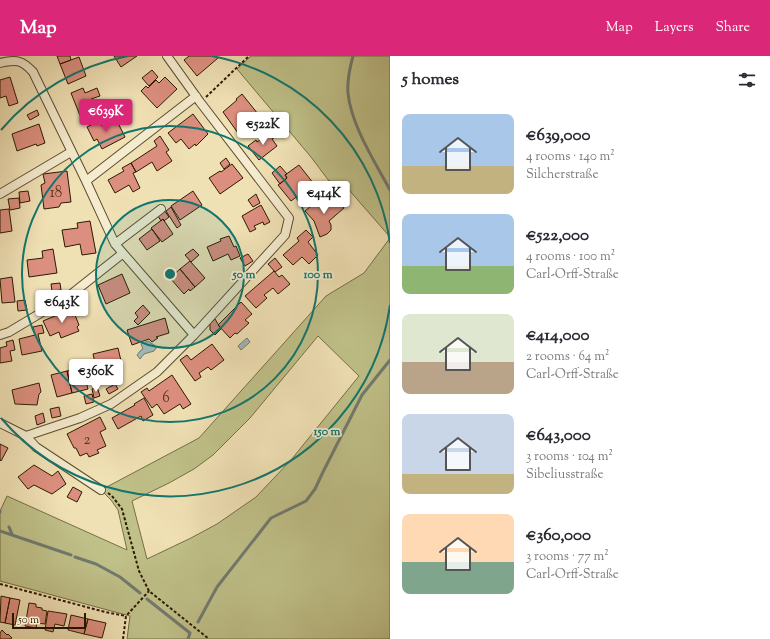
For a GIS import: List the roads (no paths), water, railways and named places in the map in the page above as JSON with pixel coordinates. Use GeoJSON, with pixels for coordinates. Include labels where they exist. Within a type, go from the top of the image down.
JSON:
{"type":"FeatureCollection","features":[{"type":"Feature","properties":{"kind":"street"},"geometry":{"type":"LineString","coordinates":[[26,436],[80,418],[111,404],[157,372],[194,336],[285,235],[289,218],[198,99],[169,57]]}},
{"type":"Feature","properties":{"kind":"street"},"geometry":{"type":"LineString","coordinates":[[0,62],[13,60],[25,64],[33,72],[115,244],[122,254],[194,336]]}},
{"type":"Feature","properties":{"kind":"street"},"geometry":{"type":"LineString","coordinates":[[86,181],[198,99]]}},
{"type":"Feature","properties":{"kind":"street"},"geometry":{"type":"LineString","coordinates":[[0,194],[71,152]]}},
{"type":"Feature","properties":{"kind":"street"},"geometry":{"type":"LineString","coordinates":[[115,244],[161,209]]}},
{"type":"Feature","properties":{"kind":"street"},"geometry":{"type":"LineString","coordinates":[[0,335],[9,332],[69,296],[122,254]]}},
{"type":"Feature","properties":{"kind":"street"},"geometry":{"type":"LineString","coordinates":[[0,423],[26,436],[36,447],[101,490]]}},
{"type":"Feature","properties":{"kind":"water"},"geometry":{"type":"Polygon","coordinates":[[[247,338],[250,342],[241,350],[238,346],[247,338]]]}},
{"type":"Feature","properties":{"kind":"water"},"geometry":{"type":"Polygon","coordinates":[[[148,341],[157,347],[154,351],[144,354],[140,359],[137,355],[143,349],[141,344],[148,341]]]}},
{"type":"Feature","properties":{"kind":"waterway"},"geometry":{"type":"LineString","coordinates":[[353,56],[348,84],[350,105],[364,143],[390,190]]}},
{"type":"Feature","properties":{"kind":"waterway"},"geometry":{"type":"LineString","coordinates":[[198,622],[217,587],[271,518],[306,501],[315,489],[362,395],[390,360]]}},
{"type":"Feature","properties":{"kind":"waterway"},"geometry":{"type":"LineString","coordinates":[[9,527],[12,534]]}},
{"type":"Feature","properties":{"kind":"waterway"},"geometry":{"type":"LineString","coordinates":[[0,531],[71,555]]}},
{"type":"Feature","properties":{"kind":"waterway"},"geometry":{"type":"LineString","coordinates":[[75,557],[96,564],[120,577],[140,593]]}},
{"type":"Feature","properties":{"kind":"waterway"},"geometry":{"type":"LineString","coordinates":[[147,599],[190,633],[188,639]]}}]}
